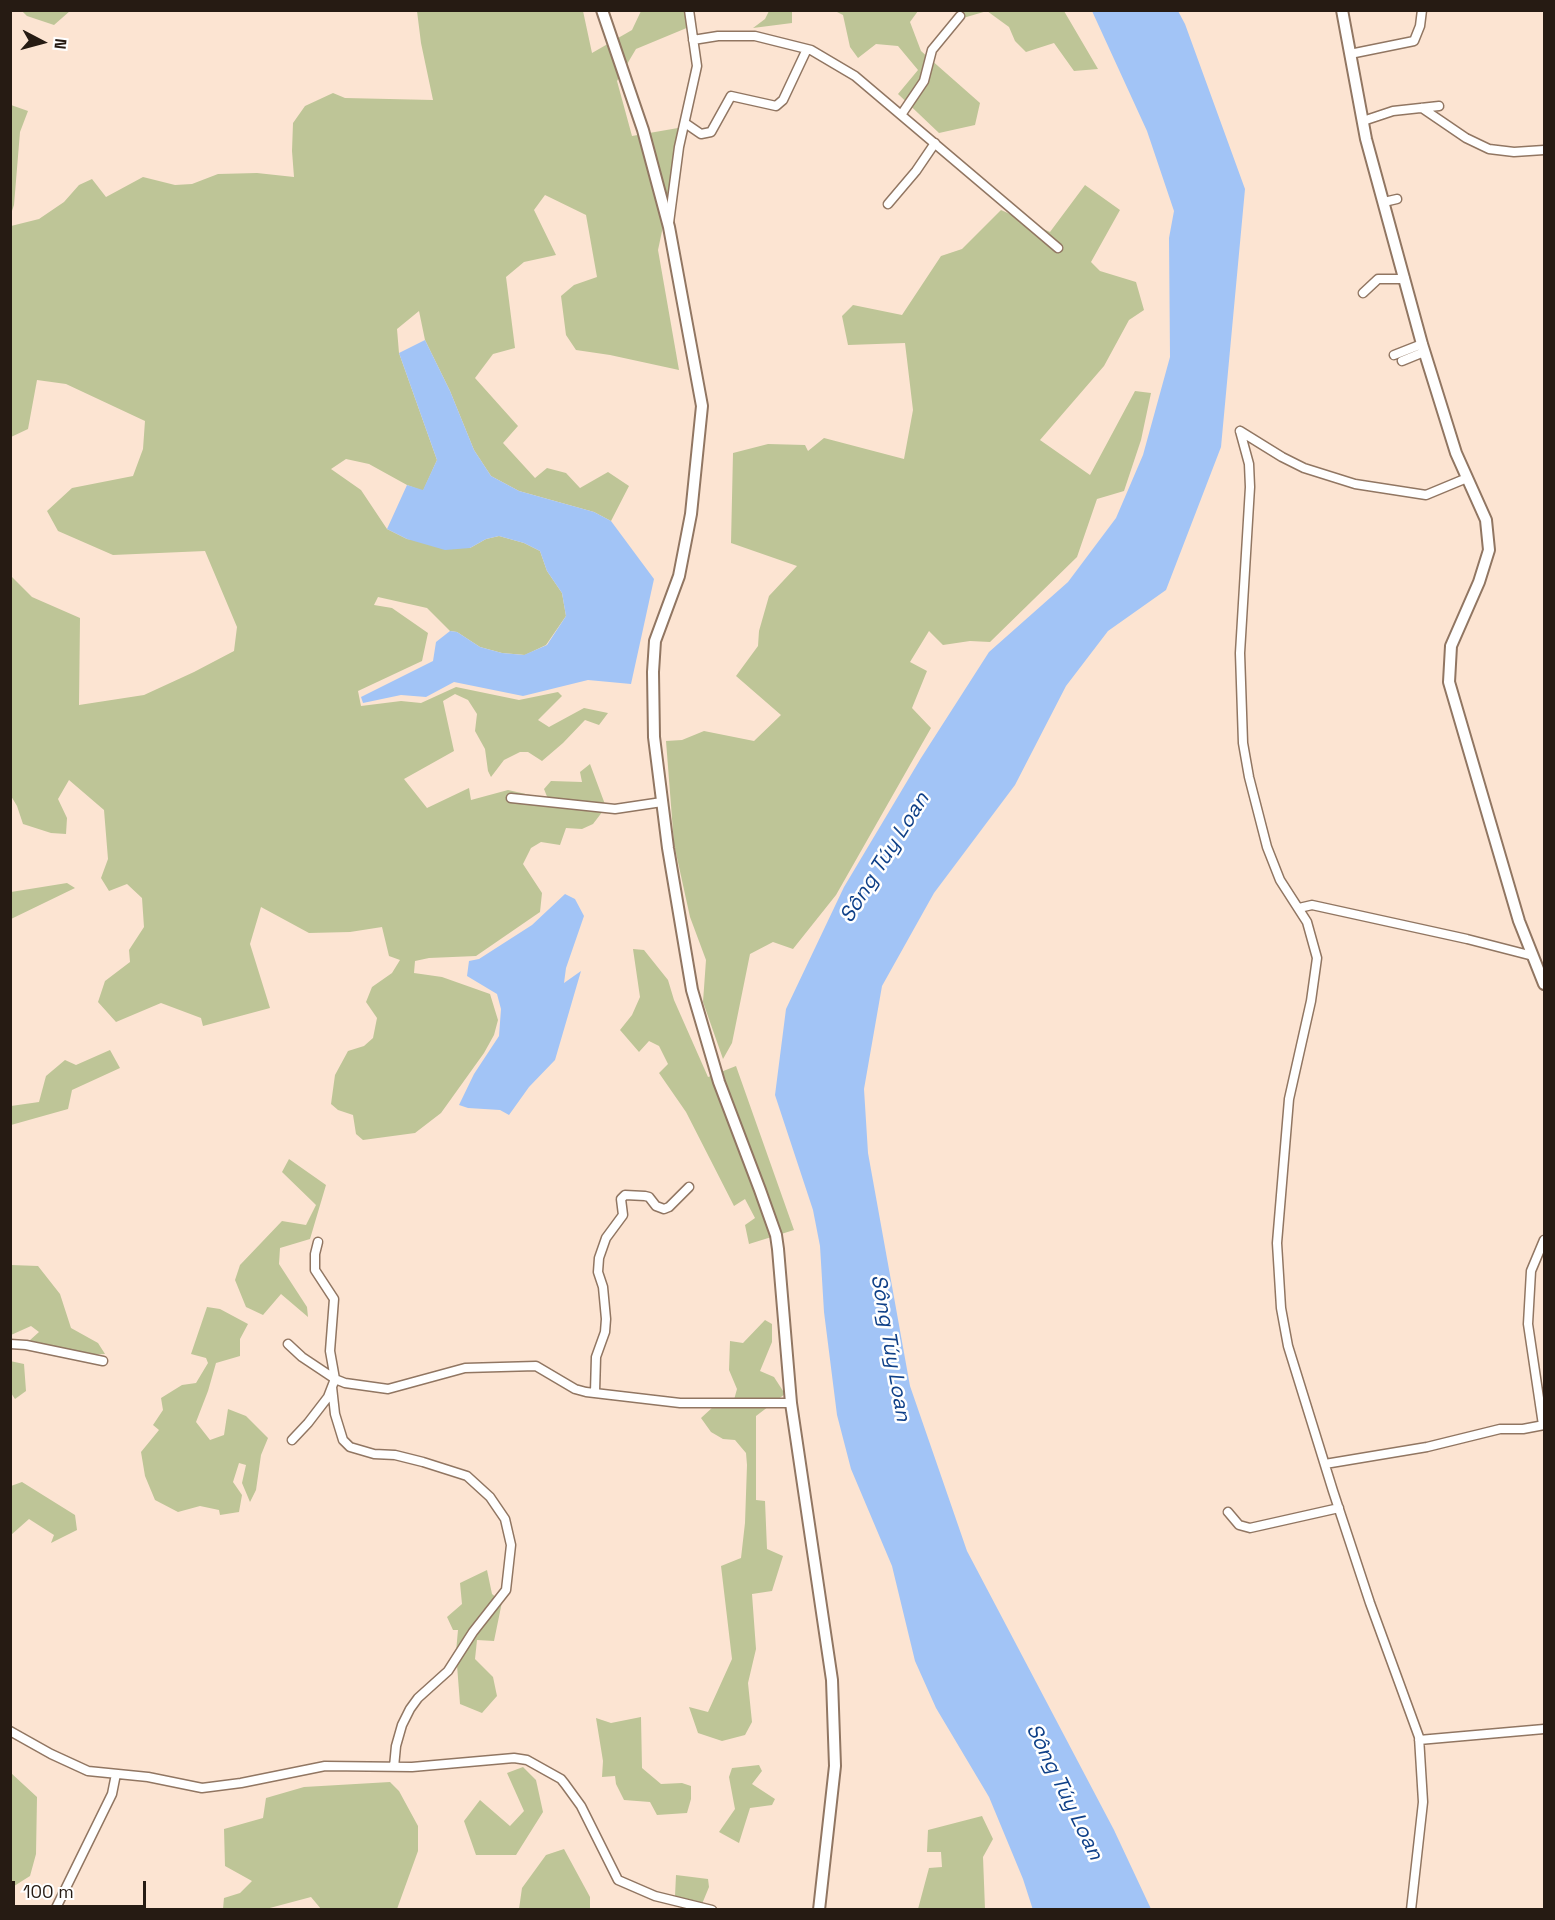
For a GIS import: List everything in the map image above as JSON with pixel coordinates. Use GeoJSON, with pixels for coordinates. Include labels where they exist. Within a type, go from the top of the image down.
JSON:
{"type":"FeatureCollection","features":[{"type":"Feature","properties":{"kind":"street"},"geometry":{"type":"LineString","coordinates":[[602,10],[643,130],[669,227],[702,406],[691,514],[679,576],[655,641],[654,737],[680,927],[692,990],[719,1082],[776,1235],[791,1403],[832,1680],[835,1766],[819,1910]]}},
{"type":"Feature","properties":{"kind":"street"},"geometry":{"type":"LineString","coordinates":[[669,227],[679,147],[697,66],[689,10]]}},
{"type":"Feature","properties":{"kind":"street"},"geometry":{"type":"LineString","coordinates":[[1342,10],[1363,121],[1423,348],[1456,453],[1486,520],[1490,550],[1479,582],[1451,646],[1449,682],[1519,921],[1545,984]]}},
{"type":"Feature","properties":{"kind":"street"},"geometry":{"type":"LineString","coordinates":[[1350,54],[1414,41],[1420,26],[1422,10]]}},
{"type":"Feature","properties":{"kind":"street"},"geometry":{"type":"LineString","coordinates":[[901,115],[924,81],[932,50],[960,16]]}},
{"type":"Feature","properties":{"kind":"street"},"geometry":{"type":"LineString","coordinates":[[693,40],[718,36],[755,36],[807,50],[855,76],[1058,248]]}},
{"type":"Feature","properties":{"kind":"street"},"geometry":{"type":"LineString","coordinates":[[685,123],[701,134],[711,132],[731,96],[776,105],[783,100],[807,50]]}},
{"type":"Feature","properties":{"kind":"street"},"geometry":{"type":"LineString","coordinates":[[1363,121],[1393,111],[1439,106]]}},
{"type":"Feature","properties":{"kind":"street"},"geometry":{"type":"LineString","coordinates":[[1422,108],[1466,138],[1489,149],[1514,152],[1545,150]]}},
{"type":"Feature","properties":{"kind":"street"},"geometry":{"type":"LineString","coordinates":[[888,204],[935,143]]}},
{"type":"Feature","properties":{"kind":"street"},"geometry":{"type":"LineString","coordinates":[[1384,202],[1397,199]]}},
{"type":"Feature","properties":{"kind":"street"},"geometry":{"type":"LineString","coordinates":[[1363,293],[1378,279],[1405,279]]}},
{"type":"Feature","properties":{"kind":"street"},"geometry":{"type":"LineString","coordinates":[[1394,355],[1423,348]]}},
{"type":"Feature","properties":{"kind":"street"},"geometry":{"type":"LineString","coordinates":[[1402,361],[1423,348]]}},
{"type":"Feature","properties":{"kind":"street"},"geometry":{"type":"LineString","coordinates":[[1411,1910],[1423,1802],[1419,1740],[1339,1508],[1288,1346],[1281,1308],[1277,1243],[1289,1099],[1311,1001],[1317,958],[1307,922],[1280,880],[1267,847],[1249,777],[1244,742],[1240,653],[1250,487],[1247,453],[1240,431],[1290,462],[1341,481],[1426,495],[1467,478]]}},
{"type":"Feature","properties":{"kind":"street"},"geometry":{"type":"LineString","coordinates":[[510,798],[615,809],[662,802]]}},
{"type":"Feature","properties":{"kind":"street"},"geometry":{"type":"LineString","coordinates":[[1299,908],[1312,905],[1533,956]]}},
{"type":"Feature","properties":{"kind":"street"},"geometry":{"type":"LineString","coordinates":[[596,1392],[596,1357],[605,1332],[606,1319],[603,1287],[598,1272],[599,1258],[606,1238],[623,1215],[621,1199],[625,1195],[645,1196],[649,1197],[656,1206],[664,1209],[669,1207],[689,1187]]}},
{"type":"Feature","properties":{"kind":"street"},"geometry":{"type":"LineString","coordinates":[[1325,1464],[1427,1447],[1500,1429],[1523,1429],[1544,1425],[1528,1324],[1531,1270],[1545,1240]]}},
{"type":"Feature","properties":{"kind":"street"},"geometry":{"type":"LineString","coordinates":[[318,1242],[315,1270],[334,1299],[330,1351],[335,1414],[343,1440],[350,1447],[374,1454],[395,1455],[467,1476],[490,1497],[505,1519],[511,1545],[506,1590],[473,1632],[448,1671],[410,1708],[396,1746],[394,1767]]}},
{"type":"Feature","properties":{"kind":"street"},"geometry":{"type":"LineString","coordinates":[[10,1344],[26,1345],[103,1361]]}},
{"type":"Feature","properties":{"kind":"street"},"geometry":{"type":"LineString","coordinates":[[288,1344],[334,1383],[388,1389],[465,1368],[536,1366],[575,1389],[680,1403],[791,1403]]}},
{"type":"Feature","properties":{"kind":"street"},"geometry":{"type":"LineString","coordinates":[[292,1440],[309,1424],[328,1398],[334,1383]]}},
{"type":"Feature","properties":{"kind":"street"},"geometry":{"type":"LineString","coordinates":[[1227,1512],[1230,1518],[1239,1525],[1250,1528],[1339,1508]]}},
{"type":"Feature","properties":{"kind":"street"},"geometry":{"type":"LineString","coordinates":[[1419,1740],[1545,1729]]}},
{"type":"Feature","properties":{"kind":"street"},"geometry":{"type":"LineString","coordinates":[[10,1731],[88,1771],[148,1777],[210,1788],[325,1766],[394,1767],[514,1758],[527,1760],[561,1779],[565,1784],[581,1806],[618,1880],[655,1896],[712,1910]]}},
{"type":"Feature","properties":{"kind":"street"},"geometry":{"type":"LineString","coordinates":[[55,1910],[112,1794],[116,1774]]}},
{"type":"Feature","properties":{"kind":"green space"},"geometry":{"type":"Polygon","coordinates":[[[22,11],[70,11],[54,25],[27,16],[22,11]]]}},
{"type":"Feature","properties":{"kind":"green space"},"geometry":{"type":"Polygon","coordinates":[[[417,11],[583,11],[592,53],[632,30],[641,11],[686,11],[689,27],[636,49],[617,81],[632,136],[678,128],[668,203],[658,250],[679,370],[576,350],[566,335],[561,296],[574,285],[597,277],[586,215],[545,195],[534,210],[556,255],[524,262],[506,277],[515,348],[493,354],[475,378],[518,426],[503,443],[535,478],[547,468],[566,473],[580,488],[608,472],[629,486],[611,521],[594,512],[519,491],[491,476],[474,450],[450,391],[425,340],[419,311],[397,329],[399,353],[437,460],[423,491],[369,464],[346,459],[331,469],[361,490],[387,529],[407,539],[470,548],[486,539],[499,536],[524,543],[540,551],[547,571],[562,593],[566,616],[546,645],[525,655],[502,653],[480,647],[457,632],[450,631],[427,608],[378,597],[374,605],[392,608],[428,633],[422,661],[358,691],[361,706],[401,701],[421,703],[456,687],[519,700],[558,692],[562,696],[538,720],[549,727],[584,708],[608,713],[599,725],[585,720],[542,761],[528,752],[520,752],[504,760],[491,777],[485,749],[475,731],[477,714],[468,700],[455,694],[443,701],[454,751],[404,779],[427,808],[469,788],[471,800],[508,790],[548,799],[544,789],[551,781],[582,782],[580,772],[590,764],[606,807],[593,824],[582,829],[566,828],[560,845],[541,842],[531,848],[523,864],[542,893],[540,912],[476,956],[429,958],[415,961],[414,973],[442,977],[490,994],[498,1020],[494,1035],[484,1053],[441,1113],[415,1133],[363,1140],[356,1134],[353,1115],[338,1110],[331,1104],[335,1075],[348,1051],[364,1046],[373,1038],[377,1018],[366,1002],[372,987],[392,973],[400,960],[389,956],[382,927],[350,932],[309,933],[261,907],[250,944],[270,1008],[203,1026],[201,1018],[161,1003],[116,1022],[98,1002],[105,981],[130,962],[129,950],[144,927],[142,898],[127,884],[109,891],[101,878],[108,859],[104,810],[69,780],[58,799],[67,818],[66,834],[51,833],[23,824],[11,796],[10,575],[32,597],[80,618],[79,705],[144,695],[194,672],[234,651],[237,627],[205,551],[113,555],[58,531],[47,511],[72,488],[133,476],[143,449],[145,421],[66,384],[37,380],[28,429],[11,437],[11,226],[39,219],[64,202],[79,185],[92,179],[106,197],[143,177],[175,185],[192,184],[218,174],[257,173],[294,177],[293,123],[305,106],[333,93],[345,98],[433,100],[417,11]]]}},
{"type":"Feature","properties":{"kind":"green space"},"geometry":{"type":"Polygon","coordinates":[[[769,11],[792,11],[792,23],[753,28],[765,19],[769,11]]]}},
{"type":"Feature","properties":{"kind":"green space"},"geometry":{"type":"Polygon","coordinates":[[[835,11],[918,11],[910,22],[921,51],[980,103],[975,125],[939,133],[898,94],[918,70],[898,46],[876,44],[858,58],[850,47],[843,15],[835,11]]]}},
{"type":"Feature","properties":{"kind":"green space"},"geometry":{"type":"Polygon","coordinates":[[[955,11],[987,11],[963,18],[955,11]]]}},
{"type":"Feature","properties":{"kind":"green space"},"geometry":{"type":"Polygon","coordinates":[[[987,11],[1064,11],[1098,69],[1074,71],[1054,43],[1026,52],[1015,41],[1009,27],[987,11]]]}},
{"type":"Feature","properties":{"kind":"green space"},"geometry":{"type":"Polygon","coordinates":[[[11,105],[28,111],[20,132],[14,205],[11,214],[11,105]]]}},
{"type":"Feature","properties":{"kind":"green space"},"geometry":{"type":"Polygon","coordinates":[[[1085,185],[1120,210],[1091,262],[1100,271],[1136,282],[1144,310],[1129,320],[1104,366],[1040,440],[1090,475],[1135,391],[1151,393],[1141,440],[1124,491],[1097,499],[1077,557],[990,642],[970,641],[943,645],[929,631],[910,662],[927,671],[912,708],[931,728],[836,895],[793,949],[773,942],[750,954],[732,1043],[723,1059],[703,1002],[706,960],[690,917],[674,844],[666,741],[682,740],[704,731],[754,741],[781,715],[736,676],[758,646],[759,631],[769,596],[797,566],[731,543],[733,453],[768,444],[805,445],[808,451],[824,438],[904,459],[913,410],[905,343],[848,345],[842,316],[853,305],[902,315],[941,256],[962,249],[1001,210],[1050,232],[1085,185]]]}},
{"type":"Feature","properties":{"kind":"green space"},"geometry":{"type":"Polygon","coordinates":[[[67,883],[75,888],[11,919],[11,892],[67,883]]]}},
{"type":"Feature","properties":{"kind":"green space"},"geometry":{"type":"Polygon","coordinates":[[[633,949],[644,950],[668,980],[674,1000],[708,1077],[736,1066],[794,1230],[749,1244],[745,1225],[755,1218],[745,1199],[734,1206],[686,1112],[659,1073],[668,1064],[659,1046],[649,1041],[639,1052],[620,1030],[632,1015],[640,997],[633,949]]]}},
{"type":"Feature","properties":{"kind":"green space"},"geometry":{"type":"Polygon","coordinates":[[[110,1050],[120,1068],[72,1090],[68,1109],[11,1125],[11,1106],[39,1102],[46,1076],[65,1060],[76,1065],[110,1050]]]}},
{"type":"Feature","properties":{"kind":"green space"},"geometry":{"type":"Polygon","coordinates":[[[289,1159],[326,1185],[310,1239],[280,1248],[279,1264],[307,1307],[308,1317],[281,1294],[263,1315],[246,1307],[235,1280],[240,1265],[282,1221],[306,1225],[316,1205],[282,1172],[289,1159]]]}},
{"type":"Feature","properties":{"kind":"green space"},"geometry":{"type":"Polygon","coordinates":[[[11,1265],[38,1266],[60,1294],[71,1328],[98,1343],[105,1354],[71,1355],[29,1341],[39,1332],[31,1326],[11,1335],[11,1265]]]}},
{"type":"Feature","properties":{"kind":"green space"},"geometry":{"type":"Polygon","coordinates":[[[207,1307],[220,1309],[248,1324],[240,1339],[240,1356],[216,1363],[196,1422],[210,1440],[224,1435],[228,1409],[246,1416],[268,1438],[261,1455],[256,1490],[250,1502],[242,1483],[246,1465],[239,1463],[233,1482],[242,1495],[239,1512],[220,1515],[219,1510],[200,1506],[178,1512],[155,1500],[145,1476],[141,1452],[159,1430],[153,1425],[163,1410],[161,1398],[182,1385],[196,1383],[208,1363],[206,1358],[191,1354],[207,1307]]]}},
{"type":"Feature","properties":{"kind":"green space"},"geometry":{"type":"Polygon","coordinates":[[[765,1320],[772,1324],[772,1342],[760,1371],[774,1377],[785,1394],[756,1416],[756,1500],[765,1501],[767,1549],[783,1556],[772,1591],[752,1594],[756,1649],[748,1683],[752,1722],[745,1735],[722,1741],[698,1733],[689,1707],[708,1712],[732,1659],[721,1566],[741,1558],[747,1465],[746,1453],[735,1440],[723,1439],[711,1432],[701,1418],[713,1407],[732,1407],[737,1389],[729,1370],[730,1341],[743,1343],[765,1320]]]}},
{"type":"Feature","properties":{"kind":"green space"},"geometry":{"type":"Polygon","coordinates":[[[10,1361],[24,1364],[26,1391],[15,1399],[11,1393],[10,1361]]]}},
{"type":"Feature","properties":{"kind":"green space"},"geometry":{"type":"Polygon","coordinates":[[[22,1482],[75,1515],[77,1530],[51,1543],[54,1535],[29,1519],[11,1535],[11,1486],[22,1482]]]}},
{"type":"Feature","properties":{"kind":"green space"},"geometry":{"type":"Polygon","coordinates":[[[487,1570],[492,1594],[502,1602],[494,1641],[477,1640],[475,1659],[493,1677],[497,1696],[482,1713],[460,1704],[456,1652],[458,1630],[453,1630],[447,1617],[462,1604],[460,1583],[487,1570]]]}},
{"type":"Feature","properties":{"kind":"green space"},"geometry":{"type":"Polygon","coordinates":[[[641,1717],[642,1768],[661,1784],[682,1783],[691,1786],[691,1799],[687,1813],[657,1815],[650,1802],[624,1800],[616,1784],[615,1776],[602,1777],[603,1761],[596,1718],[611,1723],[641,1717]]]}},
{"type":"Feature","properties":{"kind":"green space"},"geometry":{"type":"Polygon","coordinates":[[[759,1765],[762,1771],[752,1784],[775,1799],[772,1805],[750,1808],[739,1843],[719,1832],[735,1809],[729,1777],[732,1768],[759,1765]]]}},
{"type":"Feature","properties":{"kind":"green space"},"geometry":{"type":"Polygon","coordinates":[[[523,1767],[536,1780],[543,1812],[516,1855],[476,1855],[464,1821],[480,1800],[510,1826],[524,1811],[507,1773],[523,1767]]]}},
{"type":"Feature","properties":{"kind":"green space"},"geometry":{"type":"Polygon","coordinates":[[[11,1773],[37,1797],[36,1854],[30,1876],[11,1888],[11,1773]]]}},
{"type":"Feature","properties":{"kind":"green space"},"geometry":{"type":"Polygon","coordinates":[[[390,1782],[399,1791],[418,1826],[418,1851],[397,1909],[321,1909],[311,1897],[266,1909],[223,1909],[224,1898],[240,1893],[252,1881],[225,1866],[224,1829],[263,1818],[266,1798],[304,1787],[390,1782]]]}},
{"type":"Feature","properties":{"kind":"green space"},"geometry":{"type":"Polygon","coordinates":[[[982,1816],[993,1839],[983,1857],[985,1909],[918,1909],[929,1868],[942,1867],[941,1852],[927,1852],[928,1830],[982,1816]]]}},
{"type":"Feature","properties":{"kind":"green space"},"geometry":{"type":"Polygon","coordinates":[[[564,1849],[590,1897],[590,1909],[519,1909],[522,1888],[546,1855],[564,1849]]]}},
{"type":"Feature","properties":{"kind":"green space"},"geometry":{"type":"Polygon","coordinates":[[[676,1875],[708,1879],[709,1887],[702,1904],[675,1896],[676,1875]]]}},
{"type":"Feature","properties":{"kind":"water","name":"Sông Túy Loan"},"geometry":{"type":"Polygon","coordinates":[[[1092,11],[1178,11],[1185,24],[1245,189],[1221,447],[1166,590],[1108,631],[1066,686],[1015,785],[934,893],[882,986],[864,1089],[868,1153],[910,1386],[967,1551],[1114,1830],[1151,1909],[1033,1910],[1023,1879],[989,1797],[936,1708],[915,1661],[892,1566],[851,1469],[837,1415],[824,1312],[820,1246],[813,1210],[775,1095],[786,1009],[844,887],[921,758],[989,652],[1068,582],[1116,518],[1143,455],[1170,357],[1169,238],[1174,211],[1147,131],[1092,11]]]}},
{"type":"Feature","properties":{"kind":"water"},"geometry":{"type":"Polygon","coordinates":[[[425,340],[450,391],[474,450],[491,476],[519,491],[594,512],[611,521],[654,579],[631,684],[588,680],[523,696],[454,682],[426,697],[401,695],[363,703],[361,697],[433,661],[436,642],[450,631],[457,632],[480,647],[502,653],[524,655],[547,645],[566,616],[562,593],[547,571],[540,551],[524,543],[499,536],[486,539],[470,548],[445,550],[407,539],[387,529],[407,485],[423,490],[437,460],[399,353],[425,340]]]}},
{"type":"Feature","properties":{"kind":"water"},"geometry":{"type":"Polygon","coordinates":[[[565,894],[575,899],[584,916],[566,968],[564,983],[581,971],[555,1060],[529,1087],[509,1115],[500,1110],[468,1108],[459,1105],[474,1074],[499,1036],[501,1009],[497,994],[467,976],[469,961],[479,959],[532,925],[565,894]]]}}]}
